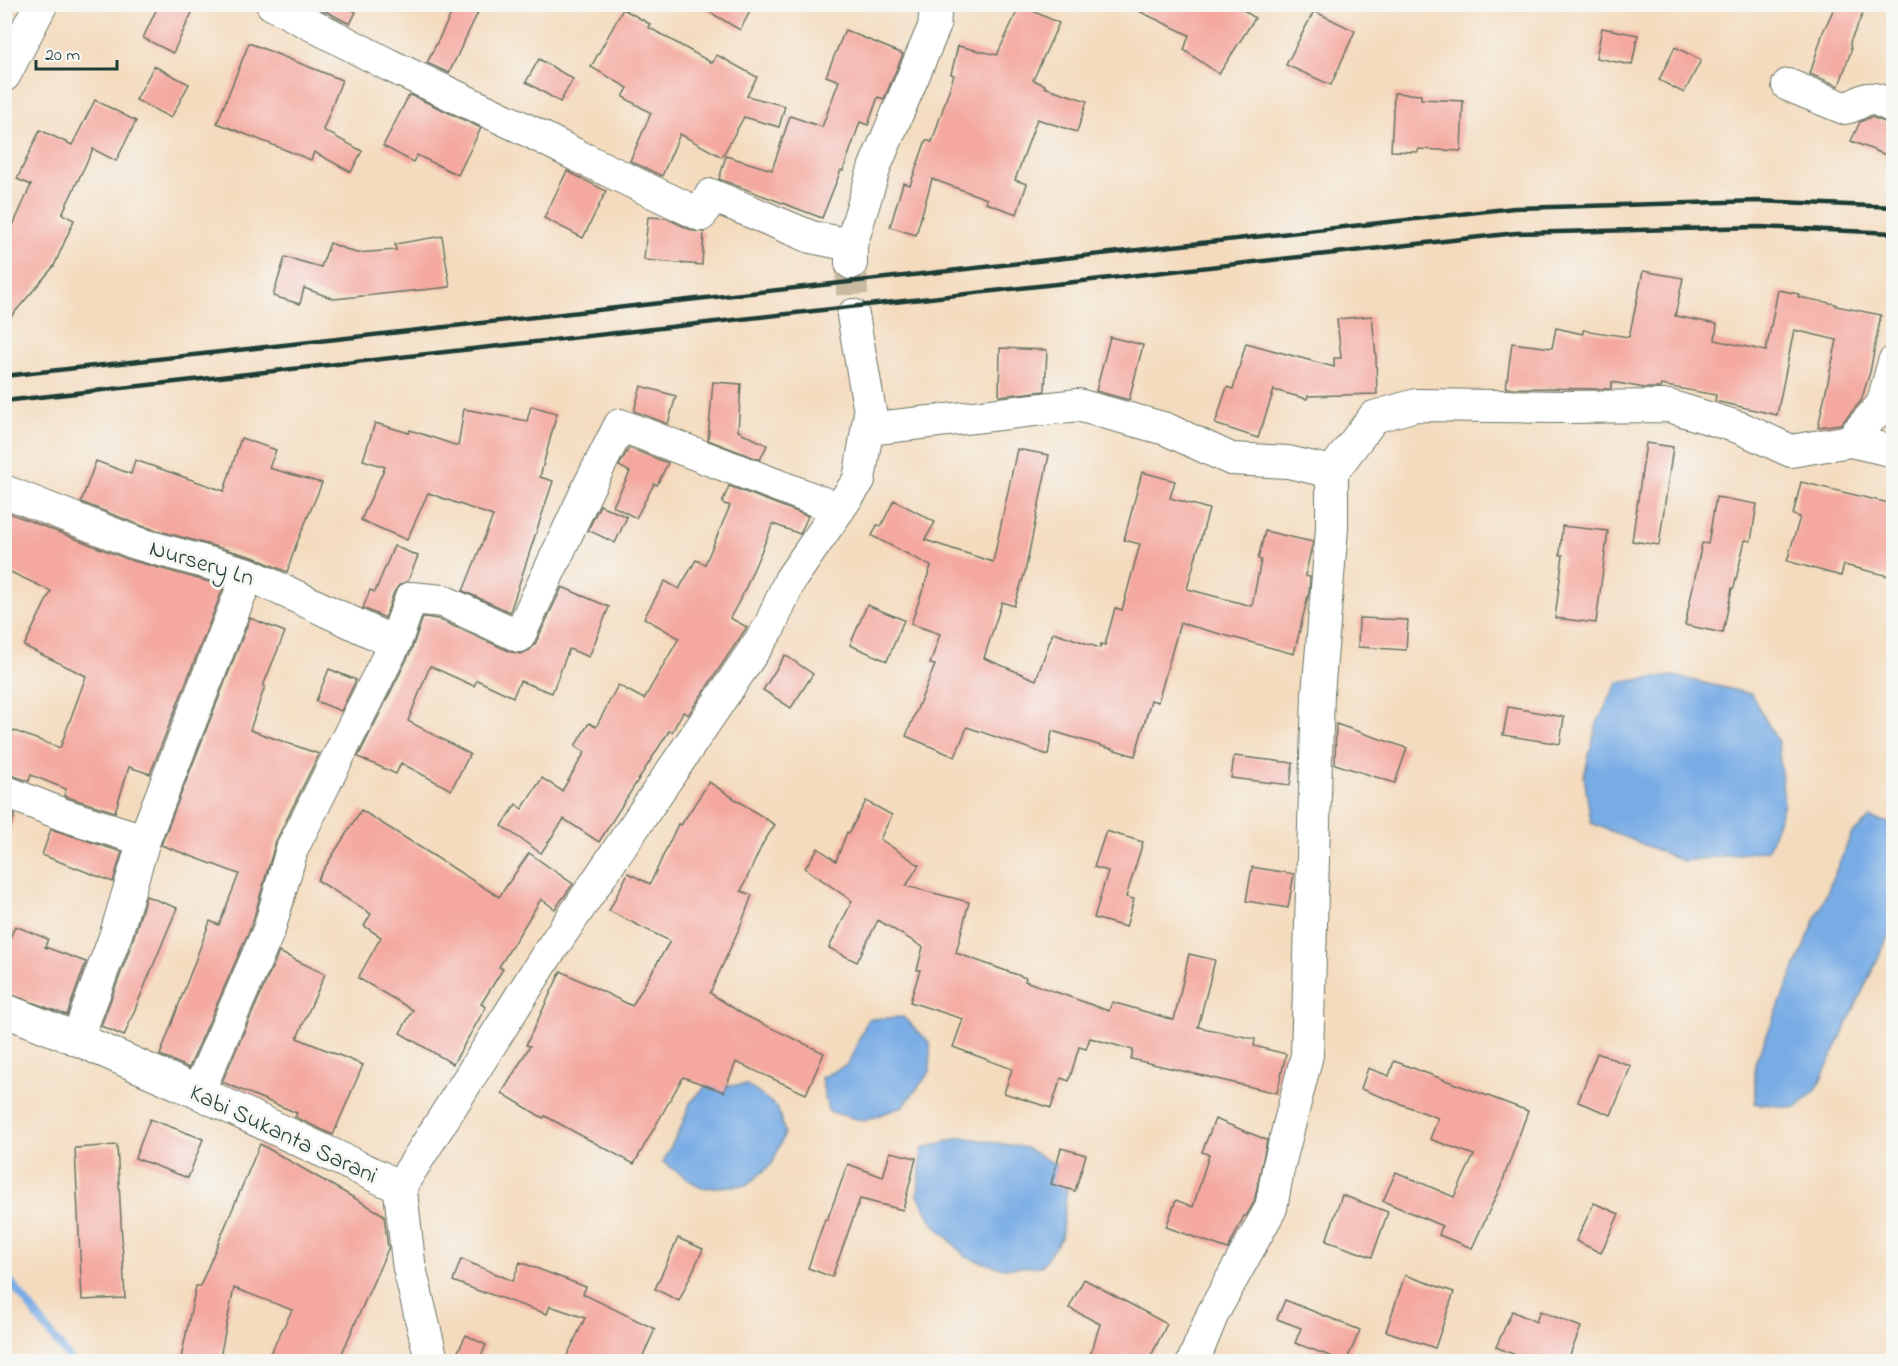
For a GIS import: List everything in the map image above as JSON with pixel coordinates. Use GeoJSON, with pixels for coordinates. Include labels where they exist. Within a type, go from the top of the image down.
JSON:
{"type":"FeatureCollection","features":[{"type":"Feature","properties":{"kind":"street"},"geometry":{"type":"LineString","coordinates":[[4,75],[41,4]]}},
{"type":"Feature","properties":{"kind":"street"},"geometry":{"type":"LineString","coordinates":[[272,4],[389,65],[529,130],[701,215],[711,195],[851,254],[875,166],[934,27],[936,4]]}},
{"type":"Feature","properties":{"kind":"street"},"geometry":{"type":"LineString","coordinates":[[1788,85],[1844,108],[1853,107],[1865,99],[1874,99],[1893,107]]}},
{"type":"Feature","properties":{"kind":"street"},"geometry":{"type":"LineString","coordinates":[[400,1187],[547,955],[769,628],[790,580],[859,480],[870,412],[853,315]]}},
{"type":"Feature","properties":{"kind":"street"},"geometry":{"type":"LineString","coordinates":[[1850,441],[1882,405],[1893,362]]}},
{"type":"Feature","properties":{"kind":"street"},"geometry":{"type":"LineString","coordinates":[[867,429],[1078,405],[1166,429],[1231,459],[1288,462],[1332,472]]}},
{"type":"Feature","properties":{"kind":"street"},"geometry":{"type":"LineString","coordinates":[[1193,1362],[1213,1313],[1270,1208],[1307,1055],[1318,694],[1332,529],[1332,472],[1374,417],[1416,405],[1670,406],[1741,428],[1791,451],[1850,441],[1893,452]]}},
{"type":"Feature","properties":{"kind":"street"},"geometry":{"type":"LineString","coordinates":[[198,1092],[269,930],[292,849],[395,643],[411,598],[443,601],[519,636],[620,425],[839,509]]}},
{"type":"Feature","properties":{"kind":"street","name":"Nursery Ln"},"geometry":{"type":"LineString","coordinates":[[4,491],[136,543],[248,574],[395,643]]}},
{"type":"Feature","properties":{"kind":"street"},"geometry":{"type":"LineString","coordinates":[[77,1039],[115,937],[144,840],[248,574]]}},
{"type":"Feature","properties":{"kind":"street"},"geometry":{"type":"LineString","coordinates":[[4,791],[64,815],[144,840]]}},
{"type":"Feature","properties":{"kind":"street","name":"Kabi Sukanta Sarani"},"geometry":{"type":"LineString","coordinates":[[4,1010],[198,1092],[400,1187],[409,1266],[432,1362]]}},
{"type":"Feature","properties":{"kind":"water"},"geometry":{"type":"Polygon","coordinates":[[[1674,676],[1751,694],[1778,742],[1784,804],[1768,850],[1683,861],[1591,823],[1584,776],[1597,723],[1618,682],[1674,676]]]}},
{"type":"Feature","properties":{"kind":"water"},"geometry":{"type":"Polygon","coordinates":[[[1870,818],[1893,824],[1893,926],[1816,1090],[1796,1108],[1755,1103],[1755,1063],[1851,835],[1870,818]]]}},
{"type":"Feature","properties":{"kind":"water"},"geometry":{"type":"Polygon","coordinates":[[[903,1017],[930,1043],[930,1072],[903,1106],[864,1121],[828,1111],[821,1078],[848,1064],[868,1019],[903,1017]]]}},
{"type":"Feature","properties":{"kind":"water"},"geometry":{"type":"Polygon","coordinates":[[[747,1085],[777,1107],[785,1133],[772,1164],[747,1185],[701,1188],[663,1162],[682,1125],[690,1103],[706,1086],[747,1085]]]}},
{"type":"Feature","properties":{"kind":"water"},"geometry":{"type":"Polygon","coordinates":[[[962,1137],[1026,1148],[1069,1172],[1061,1238],[1041,1266],[1001,1268],[966,1257],[932,1221],[918,1195],[922,1149],[962,1137]]]}},
{"type":"Feature","properties":{"kind":"building"},"geometry":{"type":"Polygon","coordinates":[[[159,4],[196,4],[173,53],[143,38],[159,4]]]}},
{"type":"Feature","properties":{"kind":"building"},"geometry":{"type":"Polygon","coordinates":[[[312,4],[341,4],[356,12],[350,24],[312,4]]]}},
{"type":"Feature","properties":{"kind":"building"},"geometry":{"type":"Polygon","coordinates":[[[456,4],[482,4],[449,73],[427,63],[456,4]]]}},
{"type":"Feature","properties":{"kind":"building"},"geometry":{"type":"Polygon","coordinates":[[[696,4],[754,4],[740,30],[696,4]]]}},
{"type":"Feature","properties":{"kind":"building"},"geometry":{"type":"Polygon","coordinates":[[[1124,4],[1234,4],[1255,18],[1219,74],[1184,50],[1189,35],[1124,4]]]}},
{"type":"Feature","properties":{"kind":"building"},"geometry":{"type":"Polygon","coordinates":[[[1836,4],[1867,4],[1850,42],[1851,51],[1839,86],[1810,74],[1823,32],[1836,4]]]}},
{"type":"Feature","properties":{"kind":"building"},"geometry":{"type":"Polygon","coordinates":[[[1020,5],[1059,23],[1033,80],[1045,85],[1044,87],[1087,101],[1077,132],[1037,119],[1015,180],[1027,184],[1017,214],[986,203],[987,199],[932,179],[916,235],[890,227],[903,183],[910,185],[926,140],[932,142],[954,75],[951,74],[958,46],[997,55],[1020,5]]]}},
{"type":"Feature","properties":{"kind":"building"},"geometry":{"type":"Polygon","coordinates":[[[623,9],[650,24],[648,27],[712,63],[717,55],[757,77],[747,96],[785,106],[779,127],[744,117],[722,157],[680,134],[662,176],[630,161],[651,113],[623,97],[628,88],[591,67],[623,9]]]}},
{"type":"Feature","properties":{"kind":"building"},"geometry":{"type":"Polygon","coordinates":[[[1314,11],[1355,31],[1331,85],[1286,65],[1314,11]]]}},
{"type":"Feature","properties":{"kind":"building"},"geometry":{"type":"Polygon","coordinates":[[[1602,28],[1638,35],[1632,65],[1596,58],[1602,28]]]}},
{"type":"Feature","properties":{"kind":"building"},"geometry":{"type":"Polygon","coordinates":[[[845,30],[903,54],[884,99],[878,97],[868,125],[860,122],[843,171],[841,170],[822,218],[719,179],[726,156],[772,170],[790,116],[822,127],[839,81],[826,76],[845,30]]]}},
{"type":"Feature","properties":{"kind":"building"},"geometry":{"type":"Polygon","coordinates":[[[249,43],[342,80],[323,130],[362,151],[351,172],[314,152],[311,160],[217,123],[249,43]]]}},
{"type":"Feature","properties":{"kind":"building"},"geometry":{"type":"Polygon","coordinates":[[[1675,47],[1701,60],[1684,93],[1659,80],[1675,47]]]}},
{"type":"Feature","properties":{"kind":"building"},"geometry":{"type":"Polygon","coordinates":[[[539,59],[573,79],[560,102],[526,82],[539,59]]]}},
{"type":"Feature","properties":{"kind":"building"},"geometry":{"type":"Polygon","coordinates":[[[154,66],[189,84],[171,118],[136,100],[154,66]]]}},
{"type":"Feature","properties":{"kind":"building"},"geometry":{"type":"Polygon","coordinates":[[[1394,93],[1421,95],[1421,99],[1463,101],[1461,151],[1419,149],[1418,152],[1391,151],[1394,93]]]}},
{"type":"Feature","properties":{"kind":"building"},"geometry":{"type":"Polygon","coordinates":[[[411,95],[481,128],[458,175],[417,155],[413,162],[383,146],[411,95]]]}},
{"type":"Feature","properties":{"kind":"building"},"geometry":{"type":"Polygon","coordinates":[[[95,100],[136,121],[116,161],[93,149],[62,214],[74,220],[54,266],[4,325],[4,246],[31,185],[17,179],[40,130],[72,145],[95,100]]]}},
{"type":"Feature","properties":{"kind":"building"},"geometry":{"type":"Polygon","coordinates":[[[1871,117],[1893,125],[1893,158],[1851,141],[1860,122],[1871,117]]]}},
{"type":"Feature","properties":{"kind":"building"},"geometry":{"type":"Polygon","coordinates":[[[567,171],[606,191],[583,238],[544,218],[567,171]]]}},
{"type":"Feature","properties":{"kind":"building"},"geometry":{"type":"Polygon","coordinates":[[[648,217],[666,218],[693,231],[704,232],[702,265],[644,260],[648,217]]]}},
{"type":"Feature","properties":{"kind":"building"},"geometry":{"type":"Polygon","coordinates":[[[442,236],[450,287],[334,299],[304,288],[300,304],[273,296],[285,257],[321,267],[330,243],[356,253],[396,250],[395,244],[442,236]]]}},
{"type":"Feature","properties":{"kind":"building"},"geometry":{"type":"Polygon","coordinates":[[[1643,271],[1683,278],[1675,316],[1717,324],[1715,340],[1766,351],[1778,290],[1799,294],[1798,297],[1881,315],[1870,372],[1861,401],[1841,424],[1818,427],[1837,340],[1794,330],[1777,415],[1715,401],[1716,395],[1661,385],[1660,388],[1644,388],[1612,382],[1611,389],[1506,388],[1512,343],[1552,348],[1556,328],[1583,334],[1583,330],[1629,337],[1643,271]]]}},
{"type":"Feature","properties":{"kind":"building"},"geometry":{"type":"Polygon","coordinates":[[[1372,316],[1377,394],[1308,396],[1307,399],[1274,390],[1258,438],[1215,424],[1227,387],[1233,389],[1246,343],[1334,367],[1334,358],[1341,358],[1337,319],[1372,316]]]}},
{"type":"Feature","properties":{"kind":"building"},"geometry":{"type":"Polygon","coordinates":[[[1110,337],[1143,345],[1129,400],[1096,391],[1110,337]]]}},
{"type":"Feature","properties":{"kind":"building"},"geometry":{"type":"Polygon","coordinates":[[[1000,348],[1047,350],[1045,391],[999,396],[1000,348]]]}},
{"type":"Feature","properties":{"kind":"building"},"geometry":{"type":"Polygon","coordinates":[[[713,382],[741,384],[738,431],[767,445],[760,460],[708,440],[713,382]]]}},
{"type":"Feature","properties":{"kind":"building"},"geometry":{"type":"Polygon","coordinates":[[[641,386],[676,396],[668,424],[634,411],[641,386]]]}},
{"type":"Feature","properties":{"kind":"building"},"geometry":{"type":"Polygon","coordinates":[[[531,406],[557,413],[540,477],[553,481],[510,612],[463,591],[493,516],[428,493],[407,540],[361,520],[385,467],[363,460],[375,423],[409,433],[410,430],[458,446],[464,409],[527,421],[531,406]]]}},
{"type":"Feature","properties":{"kind":"building"},"geometry":{"type":"Polygon","coordinates":[[[241,438],[276,450],[269,468],[322,483],[287,572],[253,557],[142,526],[81,502],[96,461],[131,474],[135,460],[224,491],[241,438]]]}},
{"type":"Feature","properties":{"kind":"building"},"geometry":{"type":"Polygon","coordinates":[[[1646,443],[1673,447],[1659,545],[1632,541],[1646,443]]]}},
{"type":"Feature","properties":{"kind":"building"},"geometry":{"type":"Polygon","coordinates":[[[629,448],[668,463],[636,518],[613,506],[630,472],[619,466],[629,448]]]}},
{"type":"Feature","properties":{"kind":"building"},"geometry":{"type":"Polygon","coordinates":[[[1017,449],[1049,455],[1025,572],[1014,606],[1002,602],[984,658],[1036,680],[1053,632],[1100,648],[1101,644],[1105,645],[1115,608],[1122,610],[1140,544],[1124,540],[1142,472],[1175,481],[1170,498],[1209,509],[1187,589],[1252,606],[1261,560],[1258,559],[1265,531],[1313,542],[1305,576],[1310,577],[1309,592],[1294,654],[1180,623],[1158,702],[1151,700],[1135,756],[1052,731],[1048,755],[967,727],[955,757],[906,736],[935,665],[930,664],[940,634],[911,624],[931,566],[872,536],[877,525],[881,526],[894,500],[935,522],[925,540],[993,562],[1017,449]]]}},
{"type":"Feature","properties":{"kind":"building"},"geometry":{"type":"Polygon","coordinates":[[[1801,482],[1893,504],[1893,577],[1844,565],[1841,576],[1787,561],[1800,517],[1793,515],[1801,482]]]}},
{"type":"Feature","properties":{"kind":"building"},"geometry":{"type":"Polygon","coordinates":[[[729,486],[808,516],[800,534],[773,524],[743,594],[730,618],[747,627],[688,715],[683,712],[672,732],[669,731],[599,842],[564,819],[541,853],[502,826],[516,804],[522,809],[542,778],[562,791],[585,752],[575,746],[589,723],[596,727],[618,685],[644,699],[679,638],[644,618],[665,581],[679,589],[696,560],[705,564],[730,506],[722,503],[729,486]]]}},
{"type":"Feature","properties":{"kind":"building"},"geometry":{"type":"Polygon","coordinates":[[[1716,497],[1757,504],[1751,541],[1745,540],[1723,633],[1685,625],[1702,543],[1708,544],[1716,497]]]}},
{"type":"Feature","properties":{"kind":"building"},"geometry":{"type":"Polygon","coordinates":[[[600,505],[627,517],[615,543],[588,530],[600,505]]]}},
{"type":"Feature","properties":{"kind":"building"},"geometry":{"type":"Polygon","coordinates":[[[4,511],[130,560],[224,586],[150,774],[129,767],[115,812],[64,796],[66,789],[31,775],[29,781],[4,773],[4,727],[60,748],[86,676],[24,646],[51,591],[4,569],[4,511]]]}},
{"type":"Feature","properties":{"kind":"building"},"geometry":{"type":"Polygon","coordinates":[[[1562,526],[1608,531],[1596,623],[1555,618],[1563,555],[1560,555],[1562,526]]]}},
{"type":"Feature","properties":{"kind":"building"},"geometry":{"type":"Polygon","coordinates":[[[394,546],[418,556],[408,581],[399,585],[394,592],[385,618],[363,608],[370,590],[375,592],[394,546]]]}},
{"type":"Feature","properties":{"kind":"building"},"geometry":{"type":"Polygon","coordinates":[[[562,587],[609,607],[589,657],[569,649],[552,693],[520,681],[513,697],[477,680],[474,686],[430,666],[408,721],[470,754],[451,790],[401,763],[396,774],[358,757],[411,651],[423,617],[438,619],[511,652],[521,654],[530,650],[535,644],[562,587]]]}},
{"type":"Feature","properties":{"kind":"building"},"geometry":{"type":"Polygon","coordinates":[[[867,605],[904,620],[887,661],[850,645],[867,605]]]}},
{"type":"Feature","properties":{"kind":"building"},"geometry":{"type":"Polygon","coordinates":[[[250,618],[285,632],[263,686],[265,686],[250,730],[319,754],[276,841],[252,924],[189,1068],[160,1055],[210,921],[219,925],[239,874],[161,845],[250,618]]]}},
{"type":"Feature","properties":{"kind":"building"},"geometry":{"type":"Polygon","coordinates":[[[1359,618],[1408,620],[1406,650],[1358,647],[1359,618]]]}},
{"type":"Feature","properties":{"kind":"building"},"geometry":{"type":"Polygon","coordinates":[[[785,655],[813,674],[791,708],[763,690],[785,655]]]}},
{"type":"Feature","properties":{"kind":"building"},"geometry":{"type":"Polygon","coordinates":[[[329,669],[356,680],[341,711],[316,701],[329,669]]]}},
{"type":"Feature","properties":{"kind":"building"},"geometry":{"type":"Polygon","coordinates":[[[1508,707],[1564,717],[1560,744],[1503,735],[1508,707]]]}},
{"type":"Feature","properties":{"kind":"building"},"geometry":{"type":"Polygon","coordinates":[[[1336,724],[1407,748],[1395,783],[1335,764],[1336,724]]]}},
{"type":"Feature","properties":{"kind":"building"},"geometry":{"type":"Polygon","coordinates":[[[1234,756],[1293,763],[1290,785],[1231,778],[1234,756]]]}},
{"type":"Feature","properties":{"kind":"building"},"geometry":{"type":"Polygon","coordinates":[[[709,782],[775,825],[763,843],[741,891],[752,895],[710,993],[744,1015],[824,1053],[806,1094],[736,1062],[724,1092],[683,1077],[634,1164],[545,1116],[543,1118],[502,1093],[530,1046],[526,1045],[561,971],[632,1006],[670,941],[609,911],[628,873],[650,884],[678,824],[681,825],[709,782]]]}},
{"type":"Feature","properties":{"kind":"building"},"geometry":{"type":"Polygon","coordinates":[[[866,801],[892,815],[880,839],[919,865],[906,886],[969,902],[956,953],[1109,1011],[1112,1002],[1174,1020],[1189,954],[1215,960],[1198,1027],[1255,1039],[1254,1046],[1286,1054],[1277,1093],[1131,1059],[1133,1050],[1090,1038],[1086,1049],[1079,1047],[1069,1081],[1061,1078],[1051,1108],[1004,1093],[1012,1069],[953,1047],[963,1019],[910,1002],[920,970],[917,970],[923,947],[878,920],[857,962],[829,948],[852,901],[805,868],[818,848],[836,861],[847,832],[849,833],[866,801]]]}},
{"type":"Feature","properties":{"kind":"building"},"geometry":{"type":"Polygon","coordinates":[[[361,810],[499,897],[529,853],[573,884],[555,909],[541,899],[499,967],[503,969],[481,1004],[486,1007],[453,1064],[400,1033],[413,1010],[358,978],[381,937],[364,926],[371,914],[317,880],[361,810]]]}},
{"type":"Feature","properties":{"kind":"building"},"geometry":{"type":"Polygon","coordinates":[[[4,811],[15,815],[6,839],[4,839],[4,811]]]}},
{"type":"Feature","properties":{"kind":"building"},"geometry":{"type":"Polygon","coordinates":[[[51,829],[122,852],[113,882],[42,855],[51,829]]]}},
{"type":"Feature","properties":{"kind":"building"},"geometry":{"type":"Polygon","coordinates":[[[1106,831],[1143,842],[1126,897],[1134,899],[1126,927],[1094,918],[1108,871],[1094,867],[1106,831]]]}},
{"type":"Feature","properties":{"kind":"building"},"geometry":{"type":"Polygon","coordinates":[[[1252,867],[1294,874],[1288,908],[1246,901],[1252,867]]]}},
{"type":"Feature","properties":{"kind":"building"},"geometry":{"type":"Polygon","coordinates":[[[146,896],[177,908],[124,1036],[101,1026],[132,943],[146,896]]]}},
{"type":"Feature","properties":{"kind":"building"},"geometry":{"type":"Polygon","coordinates":[[[15,926],[48,939],[45,947],[86,962],[67,1015],[4,992],[4,953],[15,926]]]}},
{"type":"Feature","properties":{"kind":"building"},"geometry":{"type":"Polygon","coordinates":[[[279,952],[325,974],[297,1038],[363,1065],[333,1135],[295,1117],[297,1113],[222,1082],[279,952]]]}},
{"type":"Feature","properties":{"kind":"building"},"geometry":{"type":"Polygon","coordinates":[[[1597,1053],[1631,1066],[1611,1115],[1578,1102],[1597,1053]]]}},
{"type":"Feature","properties":{"kind":"building"},"geometry":{"type":"Polygon","coordinates":[[[1394,1061],[1528,1111],[1502,1183],[1472,1248],[1439,1235],[1442,1226],[1383,1201],[1396,1172],[1454,1197],[1474,1155],[1430,1139],[1438,1118],[1361,1089],[1368,1068],[1389,1076],[1394,1061]]]}},
{"type":"Feature","properties":{"kind":"building"},"geometry":{"type":"Polygon","coordinates":[[[150,1119],[203,1139],[188,1178],[135,1158],[150,1119]]]}},
{"type":"Feature","properties":{"kind":"building"},"geometry":{"type":"Polygon","coordinates":[[[1215,1119],[1267,1140],[1254,1202],[1244,1216],[1228,1249],[1166,1227],[1176,1200],[1193,1207],[1209,1155],[1202,1152],[1215,1119]]]}},
{"type":"Feature","properties":{"kind":"building"},"geometry":{"type":"Polygon","coordinates":[[[260,1144],[384,1215],[388,1249],[338,1362],[266,1362],[292,1310],[234,1288],[219,1362],[195,1362],[181,1358],[196,1286],[200,1286],[260,1144]]]}},
{"type":"Feature","properties":{"kind":"building"},"geometry":{"type":"Polygon","coordinates":[[[117,1145],[125,1298],[82,1300],[75,1148],[117,1145]]]}},
{"type":"Feature","properties":{"kind":"building"},"geometry":{"type":"Polygon","coordinates":[[[1061,1148],[1086,1155],[1075,1191],[1051,1184],[1061,1148]]]}},
{"type":"Feature","properties":{"kind":"building"},"geometry":{"type":"Polygon","coordinates":[[[890,1152],[916,1158],[903,1210],[860,1199],[832,1277],[808,1268],[848,1164],[883,1177],[890,1152]]]}},
{"type":"Feature","properties":{"kind":"building"},"geometry":{"type":"Polygon","coordinates":[[[1342,1195],[1388,1212],[1372,1257],[1326,1241],[1342,1195]]]}},
{"type":"Feature","properties":{"kind":"building"},"geometry":{"type":"Polygon","coordinates":[[[1594,1203],[1619,1214],[1601,1253],[1576,1241],[1594,1203]]]}},
{"type":"Feature","properties":{"kind":"building"},"geometry":{"type":"Polygon","coordinates":[[[678,1238],[703,1249],[679,1301],[655,1289],[678,1238]]]}},
{"type":"Feature","properties":{"kind":"building"},"geometry":{"type":"Polygon","coordinates":[[[461,1259],[513,1281],[520,1262],[586,1287],[583,1294],[655,1329],[640,1362],[564,1362],[585,1318],[550,1306],[547,1314],[453,1281],[461,1259]]]}},
{"type":"Feature","properties":{"kind":"building"},"geometry":{"type":"Polygon","coordinates":[[[1405,1275],[1454,1292],[1435,1348],[1386,1331],[1405,1275]]]}},
{"type":"Feature","properties":{"kind":"building"},"geometry":{"type":"Polygon","coordinates":[[[1084,1279],[1167,1324],[1148,1362],[1088,1362],[1100,1324],[1069,1308],[1084,1279]]]}},
{"type":"Feature","properties":{"kind":"building"},"geometry":{"type":"Polygon","coordinates":[[[1285,1300],[1360,1330],[1346,1362],[1295,1343],[1301,1328],[1277,1319],[1285,1300]]]}},
{"type":"Feature","properties":{"kind":"building"},"geometry":{"type":"Polygon","coordinates":[[[1512,1311],[1536,1322],[1540,1311],[1581,1327],[1567,1362],[1532,1362],[1496,1347],[1512,1311]]]}},
{"type":"Feature","properties":{"kind":"building"},"geometry":{"type":"Polygon","coordinates":[[[466,1335],[486,1345],[478,1362],[453,1362],[466,1335]]]}},
{"type":"Feature","properties":{"kind":"waterway"},"geometry":{"type":"LineString","coordinates":[[4,1273],[72,1362]]}},
{"type":"Feature","properties":{"kind":"tunnel"},"geometry":{"type":"LineString","coordinates":[[851,263],[853,315]]}},
{"type":"Feature","properties":{"kind":"railway"},"geometry":{"type":"LineString","coordinates":[[4,376],[1514,208],[1759,201],[1894,207]]}},
{"type":"Feature","properties":{"kind":"railway"},"geometry":{"type":"LineString","coordinates":[[4,401],[1516,233],[1759,227],[1894,233]]}}]}
